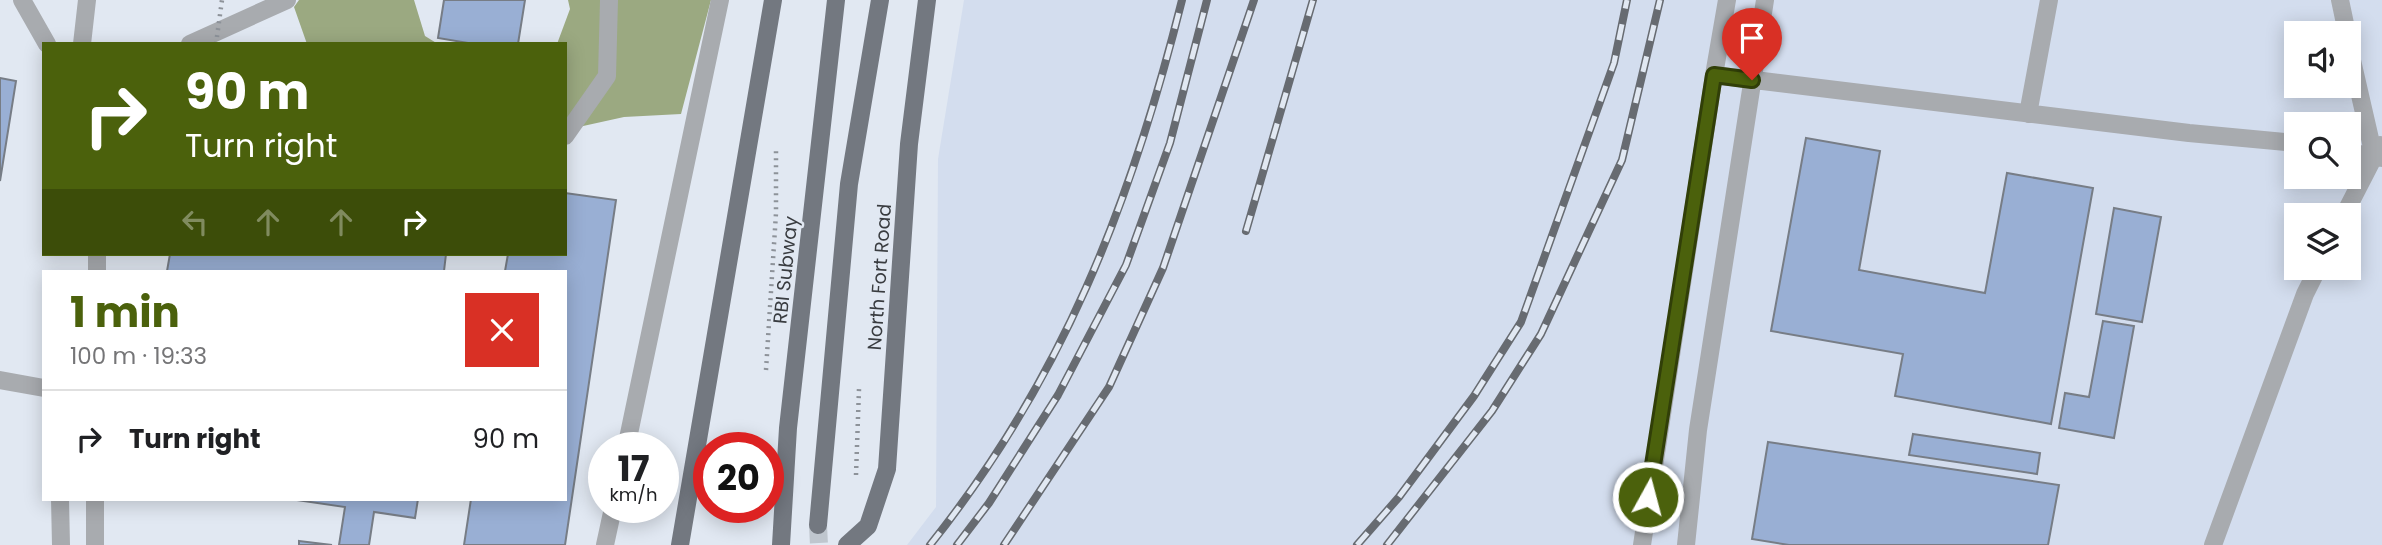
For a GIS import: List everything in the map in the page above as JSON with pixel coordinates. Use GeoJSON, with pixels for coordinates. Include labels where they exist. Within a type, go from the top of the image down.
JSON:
{"type":"FeatureCollection","features":[{"type":"Feature","properties":{"kind":"main road"},"geometry":{"type":"LineString","coordinates":[[680,545],[773,0]]}},
{"type":"Feature","properties":{"kind":"main road","name":"RBI Subway"},"geometry":{"type":"LineString","coordinates":[[781,545],[790,415],[836,0]]}},
{"type":"Feature","properties":{"kind":"main road"},"geometry":{"type":"LineString","coordinates":[[818,525],[849,184],[880,0]]}},
{"type":"Feature","properties":{"kind":"main road","name":"North Fort Road"},"geometry":{"type":"LineString","coordinates":[[847,545],[868,526],[887,469],[909,144],[927,0]]}},
{"type":"Feature","properties":{"kind":"lane"},"geometry":{"type":"LineString","coordinates":[[22,0],[46,42]]}},
{"type":"Feature","properties":{"kind":"lane"},"geometry":{"type":"LineString","coordinates":[[82,42],[88,0]]}},
{"type":"Feature","properties":{"kind":"lane"},"geometry":{"type":"LineString","coordinates":[[194,42],[287,0]]}},
{"type":"Feature","properties":{"kind":"lane"},"geometry":{"type":"LineString","coordinates":[[567,133],[607,76],[609,0]]}},
{"type":"Feature","properties":{"kind":"lane"},"geometry":{"type":"LineString","coordinates":[[629,432],[720,0]]}},
{"type":"Feature","properties":{"kind":"lane"},"geometry":{"type":"LineString","coordinates":[[1642,545],[1727,0]]}},
{"type":"Feature","properties":{"kind":"lane"},"geometry":{"type":"LineString","coordinates":[[1686,545],[1698,430],[1765,0]]}},
{"type":"Feature","properties":{"kind":"lane"},"geometry":{"type":"LineString","coordinates":[[2028,114],[2049,0]]}},
{"type":"Feature","properties":{"kind":"lane"},"geometry":{"type":"LineString","coordinates":[[2340,0],[2344,21]]}},
{"type":"Feature","properties":{"kind":"lane"},"geometry":{"type":"LineString","coordinates":[[1714,75],[2189,133],[2284,142]]}},
{"type":"Feature","properties":{"kind":"lane"},"geometry":{"type":"LineString","coordinates":[[2351,203],[2379,152],[2361,89]]}},
{"type":"Feature","properties":{"kind":"lane"},"geometry":{"type":"LineString","coordinates":[[2361,152],[2379,152]]}},
{"type":"Feature","properties":{"kind":"lane"},"geometry":{"type":"LineString","coordinates":[[2213,545],[2312,280]]}},
{"type":"Feature","properties":{"kind":"lane"},"geometry":{"type":"LineString","coordinates":[[0,380],[42,388]]}},
{"type":"Feature","properties":{"kind":"lane"},"geometry":{"type":"LineString","coordinates":[[60,501],[61,545]]}},
{"type":"Feature","properties":{"kind":"lane"},"geometry":{"type":"LineString","coordinates":[[95,501],[95,545]]}},
{"type":"Feature","properties":{"kind":"lane"},"geometry":{"type":"LineString","coordinates":[[605,545],[610,523]]}},
{"type":"Feature","properties":{"kind":"path"},"geometry":{"type":"LineString","coordinates":[[216,42],[222,0]]}},
{"type":"Feature","properties":{"kind":"path"},"geometry":{"type":"LineString","coordinates":[[765,379],[776,213],[776,146]]}},
{"type":"Feature","properties":{"kind":"shaded area"},"geometry":{"type":"Polygon","coordinates":[[[964,0],[2382,0],[2382,545],[907,545],[936,507],[938,159],[964,0]]]}},
{"type":"Feature","properties":{"kind":"green space"},"geometry":{"type":"Polygon","coordinates":[[[299,0],[414,0],[425,36],[435,42],[306,42],[294,7],[299,0]]]}},
{"type":"Feature","properties":{"kind":"green space"},"geometry":{"type":"Polygon","coordinates":[[[568,0],[711,0],[681,114],[624,117],[567,130],[567,42],[558,42],[570,9],[568,0]]]}},
{"type":"Feature","properties":{"kind":"building"},"geometry":{"type":"Polygon","coordinates":[[[444,0],[525,0],[518,42],[462,42],[438,38],[444,0]]]}},
{"type":"Feature","properties":{"kind":"building"},"geometry":{"type":"Polygon","coordinates":[[[0,78],[16,81],[0,181],[0,78]]]}},
{"type":"Feature","properties":{"kind":"building"},"geometry":{"type":"Polygon","coordinates":[[[1806,138],[1880,151],[1859,270],[1985,293],[2007,173],[2093,188],[2051,424],[1895,396],[1903,354],[1771,331],[1806,138]]]}},
{"type":"Feature","properties":{"kind":"building"},"geometry":{"type":"Polygon","coordinates":[[[567,193],[616,200],[565,545],[464,545],[471,501],[567,501],[567,270],[505,270],[508,256],[567,256],[567,193]]]}},
{"type":"Feature","properties":{"kind":"building"},"geometry":{"type":"Polygon","coordinates":[[[2114,208],[2161,217],[2142,322],[2096,314],[2114,208]]]}},
{"type":"Feature","properties":{"kind":"building"},"geometry":{"type":"Polygon","coordinates":[[[170,256],[446,256],[444,270],[167,270],[170,256]]]}},
{"type":"Feature","properties":{"kind":"building"},"geometry":{"type":"Polygon","coordinates":[[[2103,321],[2134,326],[2114,438],[2059,428],[2065,393],[2089,397],[2103,321]]]}},
{"type":"Feature","properties":{"kind":"building"},"geometry":{"type":"Polygon","coordinates":[[[1913,434],[2040,453],[2037,474],[1909,455],[1913,434]]]}},
{"type":"Feature","properties":{"kind":"building"},"geometry":{"type":"Polygon","coordinates":[[[1768,442],[2059,485],[2048,545],[1789,545],[1752,539],[1768,442]]]}},
{"type":"Feature","properties":{"kind":"building"},"geometry":{"type":"Polygon","coordinates":[[[304,501],[418,501],[415,518],[374,512],[369,545],[339,545],[345,507],[304,501]]]}},
{"type":"Feature","properties":{"kind":"building"},"geometry":{"type":"Polygon","coordinates":[[[299,541],[332,545],[299,545],[299,541]]]}},
{"type":"Feature","properties":{"kind":"tunnel"},"geometry":{"type":"LineString","coordinates":[[818,525],[819,545]]}},
{"type":"Feature","properties":{"kind":"railway"},"geometry":{"type":"LineString","coordinates":[[930,545],[977,483],[1018,419],[1054,354],[1086,287],[1115,219],[1140,148],[1182,0]]}},
{"type":"Feature","properties":{"kind":"railway"},"geometry":{"type":"LineString","coordinates":[[957,545],[989,503],[1058,395],[1126,265],[1170,143],[1207,0]]}},
{"type":"Feature","properties":{"kind":"railway"},"geometry":{"type":"LineString","coordinates":[[1004,545],[1109,387],[1163,268],[1254,0]]}},
{"type":"Feature","properties":{"kind":"railway"},"geometry":{"type":"LineString","coordinates":[[1246,231],[1313,0]]}},
{"type":"Feature","properties":{"kind":"railway"},"geometry":{"type":"LineString","coordinates":[[1357,545],[1399,497],[1474,396],[1521,322],[1614,63],[1627,0]]}},
{"type":"Feature","properties":{"kind":"railway"},"geometry":{"type":"LineString","coordinates":[[1387,545],[1492,411],[1541,334],[1622,160],[1660,0]]}},
{"type":"Feature","properties":{"kind":"route"},"geometry":{"type":"LineString","coordinates":[[1648,497],[1714,75],[1752,80]]}}]}
